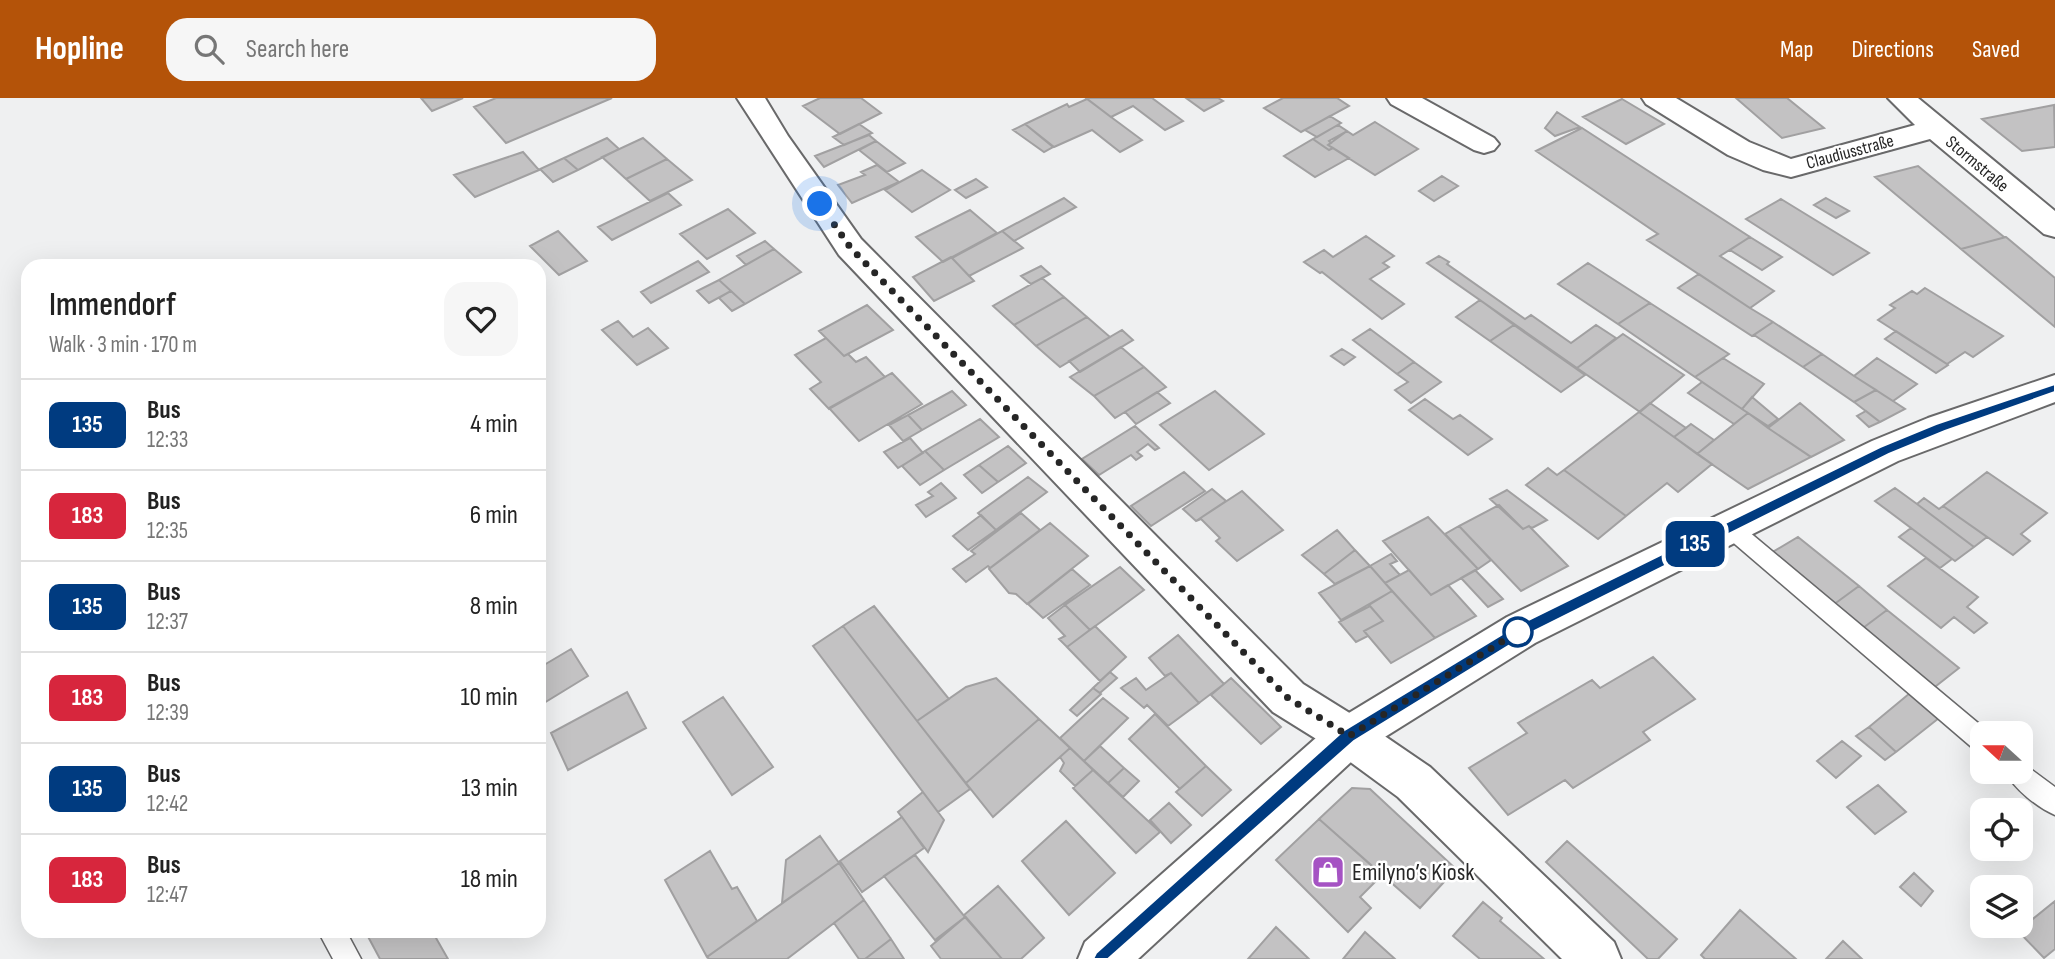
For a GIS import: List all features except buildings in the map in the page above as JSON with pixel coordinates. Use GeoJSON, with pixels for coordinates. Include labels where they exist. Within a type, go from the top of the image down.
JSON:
{"type":"FeatureCollection","features":[{"type":"Feature","properties":{"kind":"street"},"geometry":{"type":"LineString","coordinates":[[751,98],[850,247],[1288,698],[1349,736],[1414,782],[1597,959]]}},
{"type":"Feature","properties":{"kind":"street"},"geometry":{"type":"LineString","coordinates":[[1401,98],[1484,144]]}},
{"type":"Feature","properties":{"kind":"street","name":"Claudiusstraße"},"geometry":{"type":"LineString","coordinates":[[1656,98],[1753,156],[1775,165],[1791,167],[1935,129]]}},
{"type":"Feature","properties":{"kind":"street","name":"Stormstraße"},"geometry":{"type":"LineString","coordinates":[[1902,98],[1935,129],[2055,227]]}},
{"type":"Feature","properties":{"kind":"street"},"geometry":{"type":"LineString","coordinates":[[2024,203],[2055,194]]}},
{"type":"Feature","properties":{"kind":"street"},"geometry":{"type":"LineString","coordinates":[[1102,959],[1349,736],[1521,630],[1885,451],[1941,428],[2055,388]]}},
{"type":"Feature","properties":{"kind":"lane"},"geometry":{"type":"LineString","coordinates":[[1729,527],[1970,731]]}},
{"type":"Feature","properties":{"kind":"lane"},"geometry":{"type":"LineString","coordinates":[[2032,784],[2055,803]]}},
{"type":"Feature","properties":{"kind":"lane"},"geometry":{"type":"LineString","coordinates":[[335,938],[348,959]]}},
{"type":"Feature","properties":{"kind":"bus line","name":"135"},"geometry":{"type":"LineString","coordinates":[[1102,959],[1349,736],[1521,630],[1885,451],[1941,428],[2055,388]]}},
{"type":"Feature","properties":{"kind":"place","name":"Emilyno’s Kiosk"},"geometry":{"type":"Point","coordinates":[1328,872]}},
{"type":"Feature","properties":{"kind":"route"},"geometry":{"type":"LineString","coordinates":[[820,204],[850,247],[1288,698],[1349,736],[1521,630],[1518,632]]}}]}
